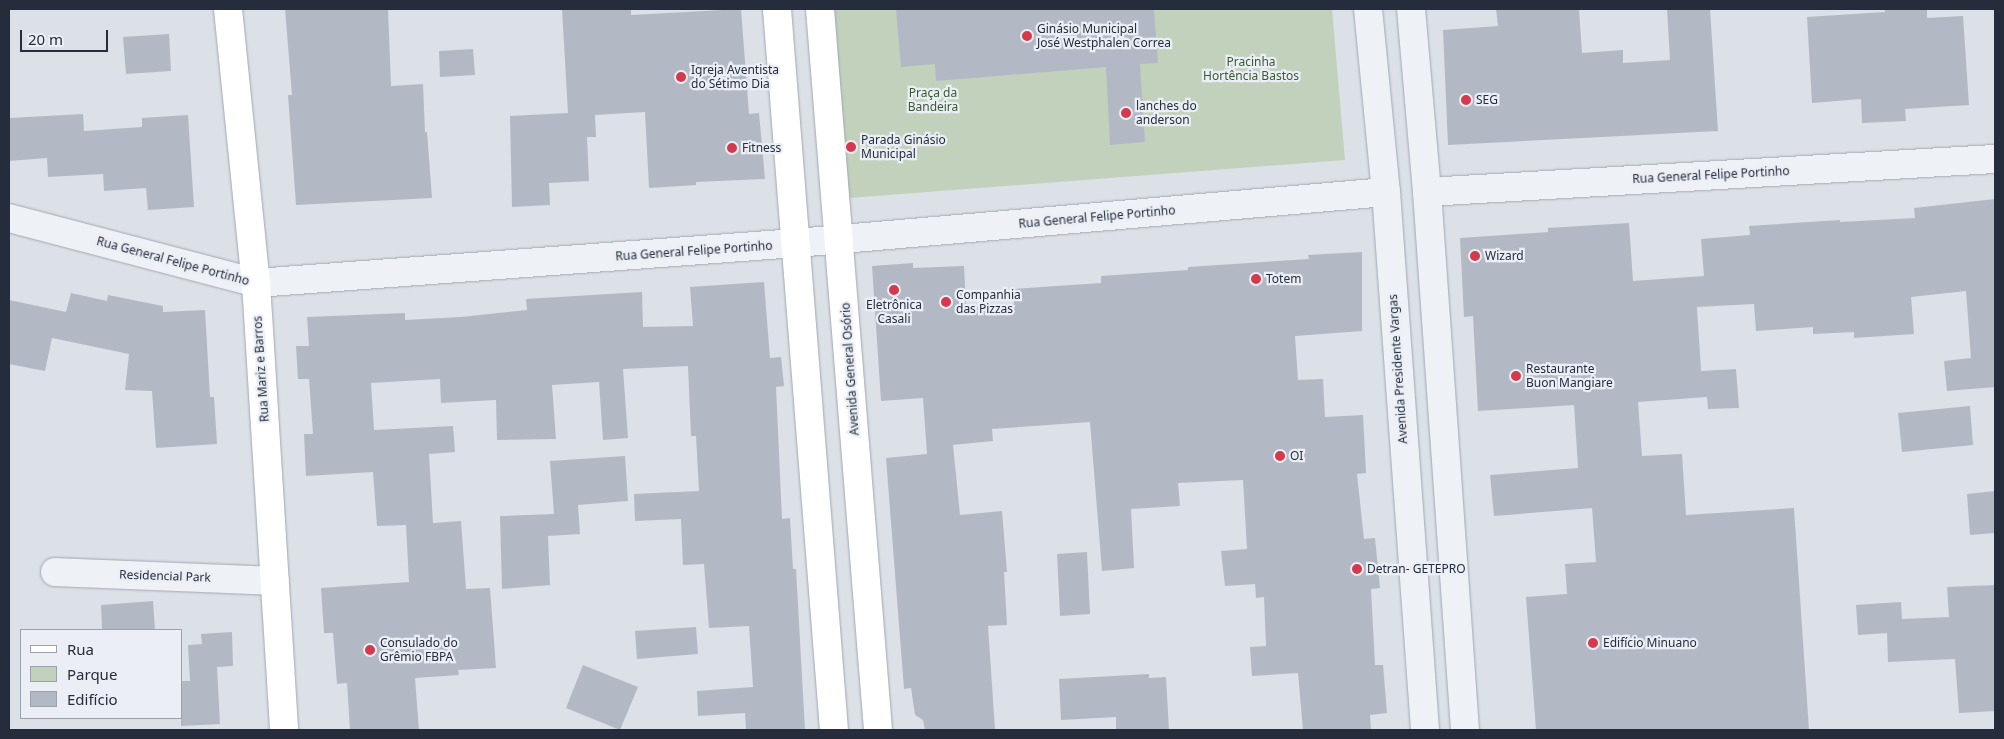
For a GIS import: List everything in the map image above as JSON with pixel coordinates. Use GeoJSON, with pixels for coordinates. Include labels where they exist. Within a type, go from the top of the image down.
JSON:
{"type":"FeatureCollection","features":[{"type":"Feature","properties":{"kind":"main road","name":"Rua Mariz e Barros"},"geometry":{"type":"LineString","coordinates":[[228,9],[256,283],[284,730]]}},
{"type":"Feature","properties":{"kind":"main road"},"geometry":{"type":"LineString","coordinates":[[777,9],[834,730]]}},
{"type":"Feature","properties":{"kind":"main road","name":"Avenida General Osório"},"geometry":{"type":"LineString","coordinates":[[820,9],[878,730]]}},
{"type":"Feature","properties":{"kind":"street","name":"Avenida Presidente Vargas"},"geometry":{"type":"LineString","coordinates":[[1368,9],[1386,192],[1425,730]]}},
{"type":"Feature","properties":{"kind":"street"},"geometry":{"type":"LineString","coordinates":[[1411,9],[1427,192],[1464,730]]}},
{"type":"Feature","properties":{"kind":"street","name":"Rua General Felipe Portinho"},"geometry":{"type":"LineString","coordinates":[[1427,192],[1995,159]]}},
{"type":"Feature","properties":{"kind":"street"},"geometry":{"type":"LineString","coordinates":[[1386,192],[1390,177],[1395,173],[1406,170],[1422,178],[1427,192]]}},
{"type":"Feature","properties":{"kind":"street","name":"Rua General Felipe Portinho"},"geometry":{"type":"LineString","coordinates":[[9,218],[256,283],[796,244],[1386,192]]}},
{"type":"Feature","properties":{"kind":"street","name":"Residencial Park"},"geometry":{"type":"LineString","coordinates":[[55,572],[275,580]]}},
{"type":"Feature","properties":{"kind":"green space","name":"Praça da Bandeira"},"geometry":{"type":"Polygon","coordinates":[[[834,9],[1332,9],[1345,160],[849,198],[834,9]]]}},
{"type":"Feature","properties":{"kind":"building"},"geometry":{"type":"Polygon","coordinates":[[[285,9],[388,9],[391,86],[423,84],[425,132],[427,132],[432,198],[296,205],[288,95],[292,95],[285,9]]]}},
{"type":"Feature","properties":{"kind":"building"},"geometry":{"type":"Polygon","coordinates":[[[562,9],[631,9],[631,15],[741,9],[749,114],[759,113],[765,179],[696,182],[696,185],[649,188],[645,112],[595,115],[596,137],[587,137],[589,181],[549,183],[550,205],[512,207],[510,116],[568,113],[562,9]]]}},
{"type":"Feature","properties":{"kind":"building","name":"Ginásio Municipal José Westphalen Correa"},"geometry":{"type":"Polygon","coordinates":[[[896,9],[1154,9],[1158,63],[1140,64],[1145,142],[1110,145],[1106,67],[936,81],[935,64],[901,67],[896,9]]]}},
{"type":"Feature","properties":{"kind":"building"},"geometry":{"type":"Polygon","coordinates":[[[1496,9],[1579,9],[1582,53],[1623,50],[1623,63],[1670,60],[1667,9],[1710,9],[1718,131],[1448,145],[1443,30],[1498,26],[1496,9]]]}},
{"type":"Feature","properties":{"kind":"building"},"geometry":{"type":"Polygon","coordinates":[[[1885,9],[1927,9],[1927,18],[1963,16],[1969,105],[1905,109],[1906,121],[1862,123],[1861,99],[1812,103],[1807,17],[1885,12],[1885,9]]]}},
{"type":"Feature","properties":{"kind":"building"},"geometry":{"type":"Polygon","coordinates":[[[169,34],[171,71],[126,74],[123,37],[169,34]]]}},
{"type":"Feature","properties":{"kind":"building"},"geometry":{"type":"Polygon","coordinates":[[[473,49],[475,75],[440,77],[439,51],[473,49]]]}},
{"type":"Feature","properties":{"kind":"building"},"geometry":{"type":"Polygon","coordinates":[[[83,114],[84,131],[142,127],[142,118],[188,115],[194,207],[148,210],[146,188],[104,191],[103,174],[48,177],[47,158],[9,161],[9,118],[83,114]]]}},
{"type":"Feature","properties":{"kind":"building"},"geometry":{"type":"Polygon","coordinates":[[[1995,199],[1995,387],[1947,391],[1944,361],[1971,358],[1966,291],[1911,297],[1914,334],[1854,338],[1854,332],[1813,334],[1813,327],[1756,331],[1754,304],[1697,307],[1701,371],[1736,369],[1739,408],[1708,409],[1707,397],[1638,402],[1642,456],[1682,454],[1686,515],[1794,508],[1809,730],[1536,730],[1526,597],[1567,594],[1565,564],[1596,562],[1592,508],[1494,516],[1490,475],[1578,468],[1574,405],[1478,411],[1473,316],[1464,317],[1460,238],[1548,232],[1548,228],[1629,223],[1633,281],[1704,276],[1701,239],[1750,235],[1749,226],[1840,220],[1840,222],[1915,218],[1914,208],[1995,199]]]}},
{"type":"Feature","properties":{"kind":"building"},"geometry":{"type":"Polygon","coordinates":[[[1362,252],[1362,331],[1295,336],[1298,380],[1323,379],[1325,417],[1363,415],[1366,473],[1357,474],[1364,539],[1375,538],[1380,588],[1371,589],[1375,665],[1383,665],[1387,713],[1370,715],[1371,730],[1303,730],[1298,673],[1252,676],[1250,647],[1266,646],[1264,597],[1256,598],[1255,584],[1225,586],[1221,551],[1247,549],[1243,480],[1178,483],[1180,506],[1131,509],[1134,568],[1102,571],[1090,422],[992,429],[993,441],[953,445],[960,515],[1002,511],[1007,572],[1004,572],[1007,625],[988,626],[995,729],[925,730],[923,720],[915,715],[911,688],[904,689],[886,458],[927,454],[923,398],[881,401],[872,266],[913,263],[913,268],[964,266],[966,306],[1014,304],[1013,289],[1101,283],[1101,276],[1188,270],[1188,267],[1309,259],[1308,255],[1362,252]]]}},
{"type":"Feature","properties":{"kind":"building"},"geometry":{"type":"Polygon","coordinates":[[[764,282],[770,358],[781,357],[784,386],[776,387],[782,519],[790,518],[793,569],[796,569],[805,730],[746,730],[745,713],[698,716],[697,691],[753,687],[749,626],[709,628],[704,564],[683,565],[681,519],[635,521],[634,494],[699,491],[696,436],[691,436],[688,366],[623,369],[628,438],[603,440],[599,382],[552,385],[556,439],[497,440],[496,400],[441,403],[440,379],[371,383],[374,430],[453,426],[455,452],[429,454],[433,523],[461,521],[466,589],[490,588],[496,668],[458,670],[459,675],[415,678],[419,730],[350,730],[347,683],[337,684],[333,633],[324,633],[321,588],[409,582],[406,525],[377,526],[373,472],[306,476],[304,434],[313,434],[309,379],[298,379],[296,346],[309,346],[307,317],[405,313],[405,320],[461,317],[527,310],[526,299],[642,292],[643,327],[693,326],[690,287],[764,282]]]}},
{"type":"Feature","properties":{"kind":"building"},"geometry":{"type":"Polygon","coordinates":[[[71,293],[107,301],[108,295],[163,306],[163,312],[205,310],[210,397],[214,397],[217,444],[156,448],[152,391],[125,390],[129,354],[52,338],[45,371],[9,364],[9,300],[66,312],[71,293]]]}},
{"type":"Feature","properties":{"kind":"building"},"geometry":{"type":"Polygon","coordinates":[[[1970,406],[1973,445],[1902,452],[1898,413],[1970,406]]]}},
{"type":"Feature","properties":{"kind":"building"},"geometry":{"type":"Polygon","coordinates":[[[625,456],[628,501],[578,505],[580,534],[548,536],[550,585],[502,589],[500,516],[554,514],[550,461],[625,456]]]}},
{"type":"Feature","properties":{"kind":"building"},"geometry":{"type":"Polygon","coordinates":[[[1995,491],[1995,533],[1970,535],[1967,494],[1995,491]]]}},
{"type":"Feature","properties":{"kind":"building"},"geometry":{"type":"Polygon","coordinates":[[[1087,552],[1090,614],[1060,616],[1057,554],[1087,552]]]}},
{"type":"Feature","properties":{"kind":"building"},"geometry":{"type":"Polygon","coordinates":[[[1995,585],[1995,711],[1959,713],[1955,659],[1888,662],[1887,633],[1858,635],[1856,605],[1901,602],[1902,619],[1949,617],[1947,587],[1995,585]]]}},
{"type":"Feature","properties":{"kind":"building"},"geometry":{"type":"Polygon","coordinates":[[[153,601],[155,629],[102,629],[101,605],[153,601]]]}},
{"type":"Feature","properties":{"kind":"building"},"geometry":{"type":"Polygon","coordinates":[[[696,627],[698,654],[637,659],[635,631],[696,627]]]}},
{"type":"Feature","properties":{"kind":"building"},"geometry":{"type":"Polygon","coordinates":[[[232,632],[233,666],[217,667],[220,724],[181,726],[182,681],[190,681],[188,645],[202,644],[201,634],[232,632]]]}},
{"type":"Feature","properties":{"kind":"building"},"geometry":{"type":"Polygon","coordinates":[[[583,665],[638,687],[620,730],[566,708],[583,665]]]}},
{"type":"Feature","properties":{"kind":"building"},"geometry":{"type":"Polygon","coordinates":[[[1149,674],[1149,678],[1166,677],[1169,730],[1116,730],[1116,717],[1061,720],[1059,679],[1149,674]]]}},
{"type":"Feature","properties":{"kind":"place","name":"Ginásio Municipal José Westphalen Correa"},"geometry":{"type":"Point","coordinates":[1027,36]}},
{"type":"Feature","properties":{"kind":"place","name":"Igreja Aventista do Sétimo Dia"},"geometry":{"type":"Point","coordinates":[681,77]}},
{"type":"Feature","properties":{"kind":"place","name":"SEG"},"geometry":{"type":"Point","coordinates":[1466,100]}},
{"type":"Feature","properties":{"kind":"place","name":"lanches do anderson"},"geometry":{"type":"Point","coordinates":[1126,113]}},
{"type":"Feature","properties":{"kind":"place","name":"Parada Ginásio Municipal"},"geometry":{"type":"Point","coordinates":[851,147]}},
{"type":"Feature","properties":{"kind":"place","name":"Fitness"},"geometry":{"type":"Point","coordinates":[732,148]}},
{"type":"Feature","properties":{"kind":"place","name":"Wizard"},"geometry":{"type":"Point","coordinates":[1475,256]}},
{"type":"Feature","properties":{"kind":"place","name":"Totem"},"geometry":{"type":"Point","coordinates":[1256,279]}},
{"type":"Feature","properties":{"kind":"place","name":"Eletrônica Casali"},"geometry":{"type":"Point","coordinates":[894,290]}},
{"type":"Feature","properties":{"kind":"place","name":"Companhia das Pizzas"},"geometry":{"type":"Point","coordinates":[946,302]}},
{"type":"Feature","properties":{"kind":"place","name":"Restaurante Buon Mangiare"},"geometry":{"type":"Point","coordinates":[1516,376]}},
{"type":"Feature","properties":{"kind":"place","name":"OI"},"geometry":{"type":"Point","coordinates":[1280,456]}},
{"type":"Feature","properties":{"kind":"place","name":"Detran- GETEPRO"},"geometry":{"type":"Point","coordinates":[1357,569]}},
{"type":"Feature","properties":{"kind":"place","name":"Edifício Minuano"},"geometry":{"type":"Point","coordinates":[1593,643]}},
{"type":"Feature","properties":{"kind":"place","name":"Consulado do Grêmio FBPA"},"geometry":{"type":"Point","coordinates":[370,650]}},
{"type":"Feature","properties":{"kind":"park label","name":"Pracinha Hortência Bastos"},"geometry":{"type":"Point","coordinates":[1251,69]}}]}
